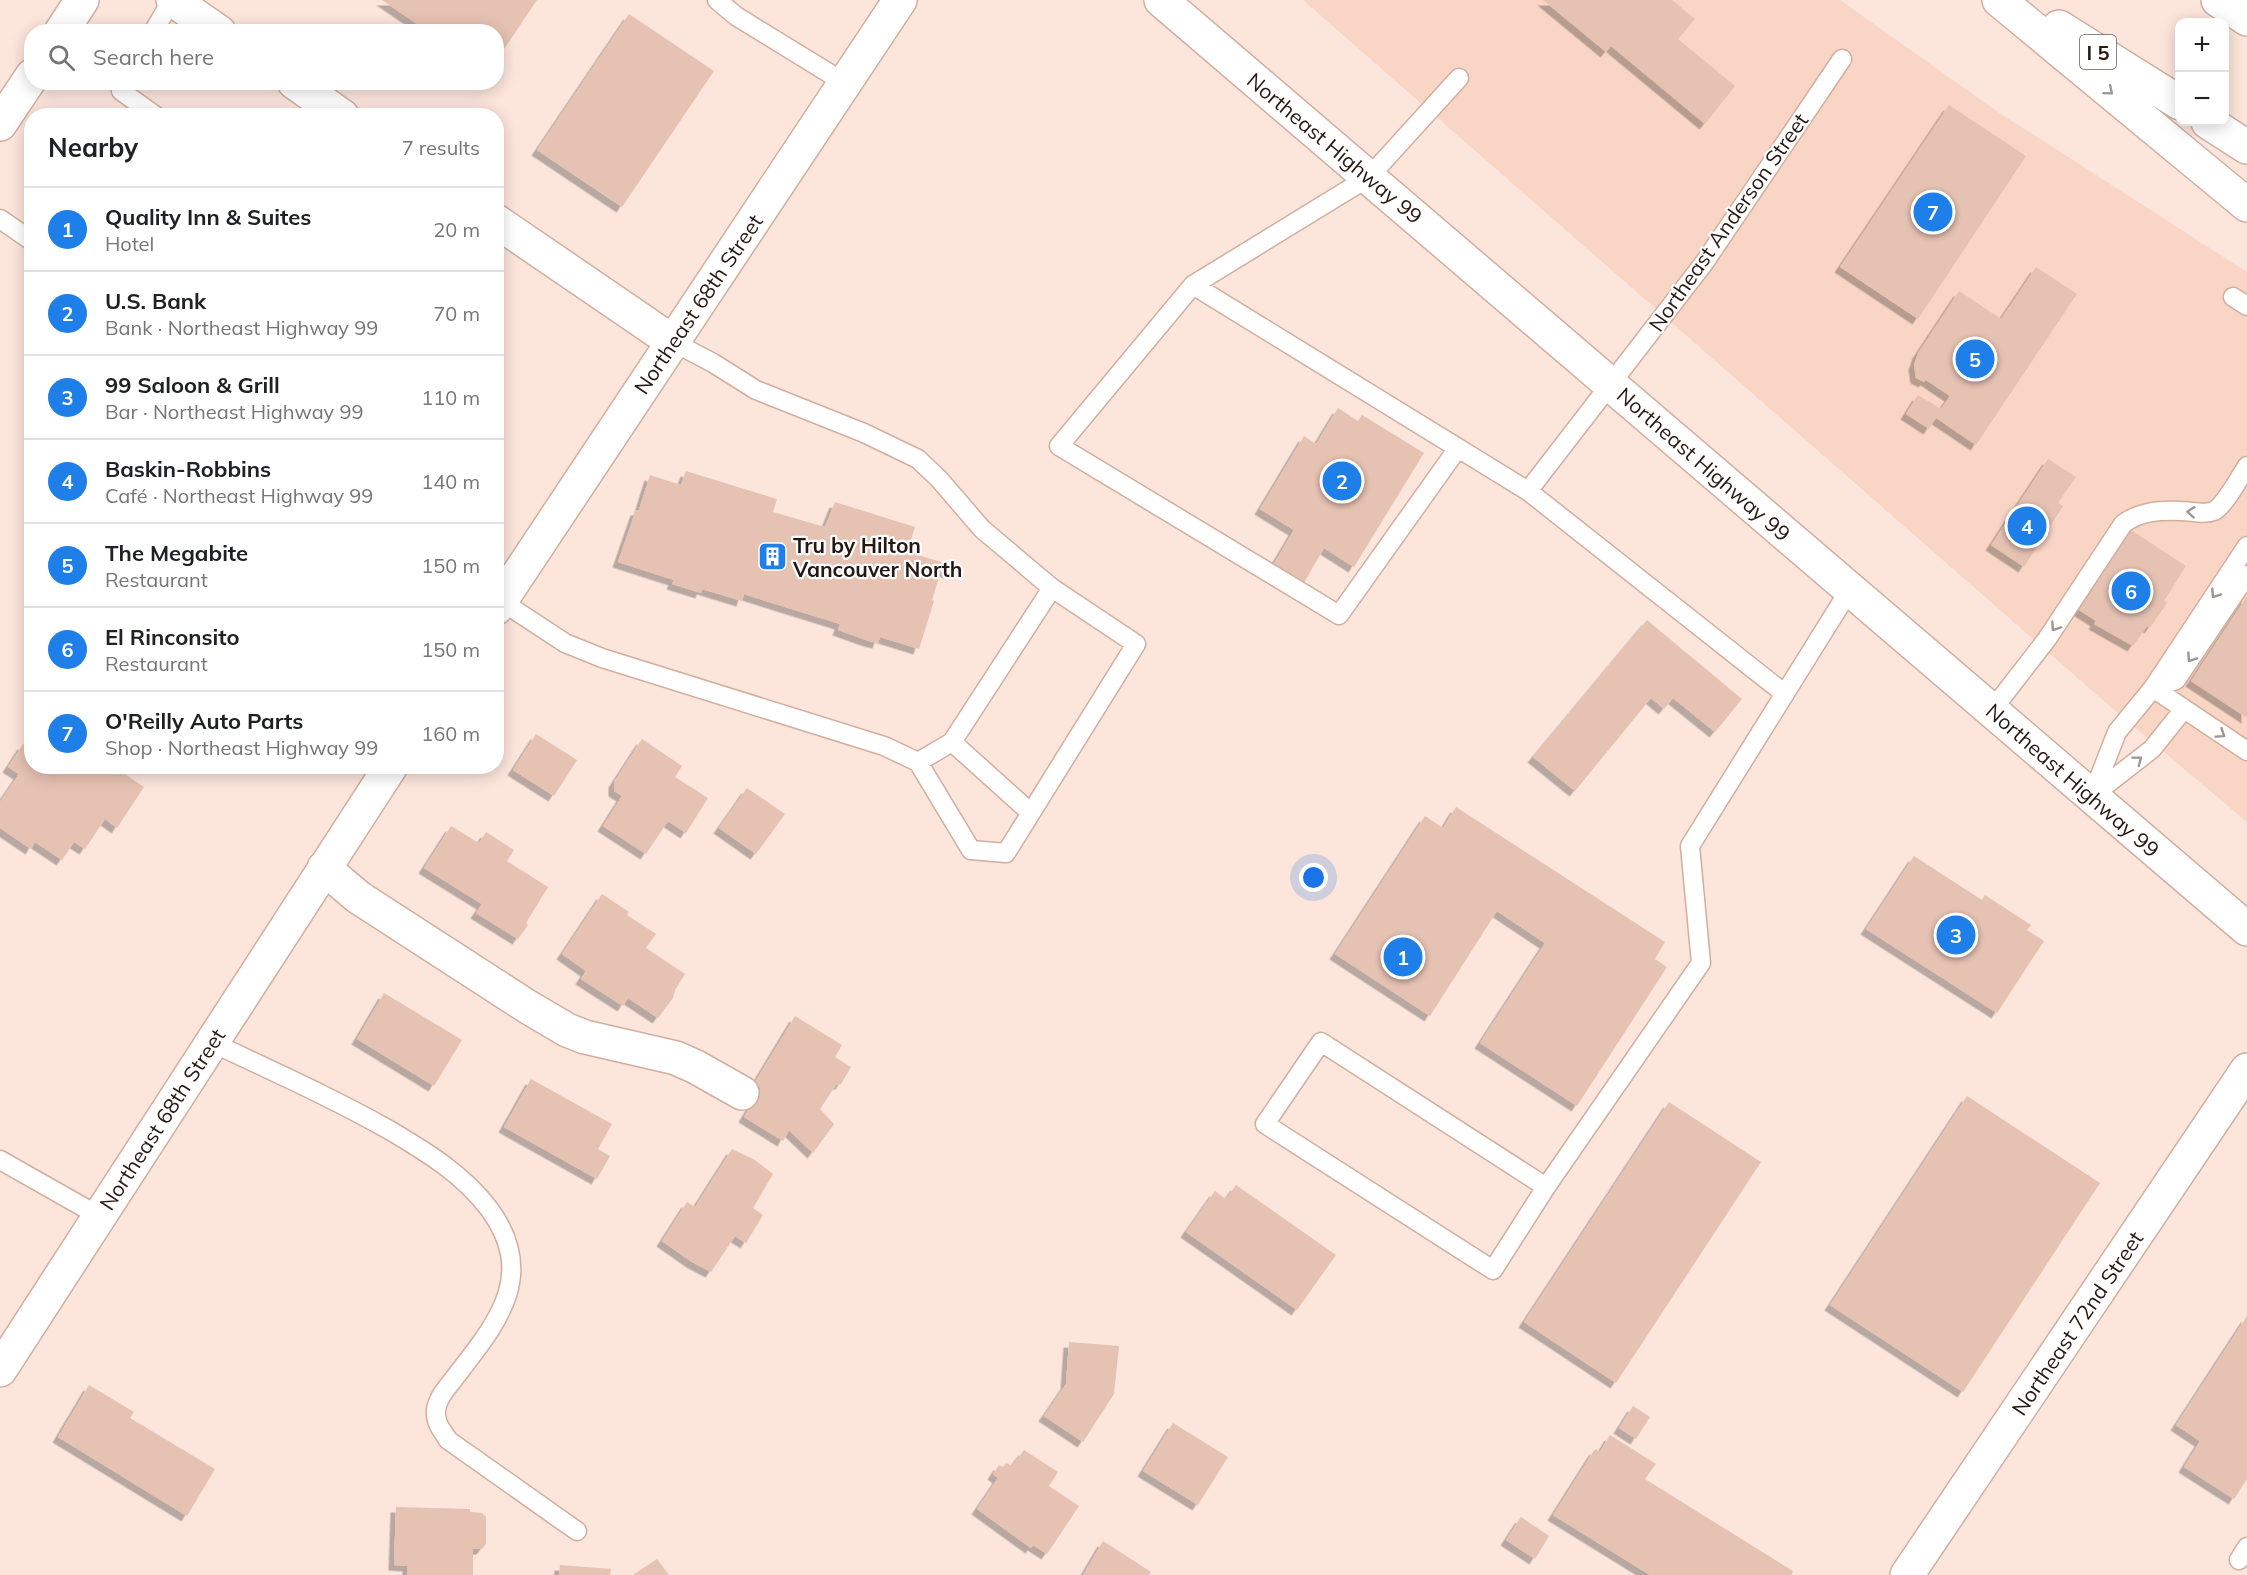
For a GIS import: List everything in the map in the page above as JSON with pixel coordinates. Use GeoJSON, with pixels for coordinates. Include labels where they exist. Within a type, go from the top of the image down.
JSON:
{"type":"FeatureCollection","features":[{"type":"Feature","properties":{"kind":"main road"},"geometry":{"type":"LineString","coordinates":[[67,24],[82,0]]}},
{"type":"Feature","properties":{"kind":"main road"},"geometry":{"type":"LineString","coordinates":[[173,0],[208,24]]}},
{"type":"Feature","properties":{"kind":"main road","name":"Northeast 68th Street"},"geometry":{"type":"LineString","coordinates":[[504,596],[900,0]]}},
{"type":"Feature","properties":{"kind":"main road","name":"Northeast Highway 99"},"geometry":{"type":"LineString","coordinates":[[1161,0],[2247,929]]}},
{"type":"Feature","properties":{"kind":"main road"},"geometry":{"type":"LineString","coordinates":[[1999,0],[2247,205]]}},
{"type":"Feature","properties":{"kind":"main road","name":"I 5"},"geometry":{"type":"LineString","coordinates":[[2017,0],[2175,101]]}},
{"type":"Feature","properties":{"kind":"main road"},"geometry":{"type":"LineString","coordinates":[[2218,0],[2247,19]]}},
{"type":"Feature","properties":{"kind":"main road"},"geometry":{"type":"LineString","coordinates":[[0,124],[24,88]]}},
{"type":"Feature","properties":{"kind":"main road"},"geometry":{"type":"LineString","coordinates":[[305,90],[331,108]]}},
{"type":"Feature","properties":{"kind":"main road"},"geometry":{"type":"LineString","coordinates":[[2214,126],[2247,147]]}},
{"type":"Feature","properties":{"kind":"main road"},"geometry":{"type":"LineString","coordinates":[[504,226],[673,342]]}},
{"type":"Feature","properties":{"kind":"main road","name":"Northeast 68th Street"},"geometry":{"type":"LineString","coordinates":[[0,1370],[386,774]]}},
{"type":"Feature","properties":{"kind":"main road"},"geometry":{"type":"LineString","coordinates":[[324,868],[358,897],[567,1030],[585,1037],[676,1058],[742,1093]]}},
{"type":"Feature","properties":{"kind":"main road","name":"Northeast 72nd Street"},"geometry":{"type":"LineString","coordinates":[[1906,1575],[2247,1070]]}},
{"type":"Feature","properties":{"kind":"lane"},"geometry":{"type":"LineString","coordinates":[[158,24],[173,0]]}},
{"type":"Feature","properties":{"kind":"lane"},"geometry":{"type":"LineString","coordinates":[[717,0],[736,16],[845,83]]}},
{"type":"Feature","properties":{"kind":"lane","name":"Northeast Anderson Street"},"geometry":{"type":"LineString","coordinates":[[1528,490],[1704,263],[1842,59]]}},
{"type":"Feature","properties":{"kind":"lane"},"geometry":{"type":"LineString","coordinates":[[1458,448],[1340,615],[1059,446],[1193,285],[1369,177],[1459,78]]}},
{"type":"Feature","properties":{"kind":"lane"},"geometry":{"type":"LineString","coordinates":[[121,90],[145,108]]}},
{"type":"Feature","properties":{"kind":"lane"},"geometry":{"type":"LineString","coordinates":[[0,219],[24,236]]}},
{"type":"Feature","properties":{"kind":"lane"},"geometry":{"type":"LineString","coordinates":[[1193,285],[1528,490],[1785,694]]}},
{"type":"Feature","properties":{"kind":"lane"},"geometry":{"type":"LineString","coordinates":[[504,607],[565,643],[602,658],[884,746],[918,762],[972,849],[1006,853],[1136,644],[1052,588],[982,529],[939,479],[918,459],[864,433],[756,390],[673,342]]}},
{"type":"Feature","properties":{"kind":"lane"},"geometry":{"type":"LineString","coordinates":[[1992,710],[2047,639],[2123,524],[2132,517],[2145,513],[2163,511],[2206,513],[2216,510],[2247,466]]}},
{"type":"Feature","properties":{"kind":"lane"},"geometry":{"type":"LineString","coordinates":[[2092,796],[2117,732],[2153,688],[2247,546]]}},
{"type":"Feature","properties":{"kind":"lane"},"geometry":{"type":"LineString","coordinates":[[2153,688],[2176,680],[2247,575]]}},
{"type":"Feature","properties":{"kind":"lane"},"geometry":{"type":"LineString","coordinates":[[918,762],[951,742],[1052,588]]}},
{"type":"Feature","properties":{"kind":"lane"},"geometry":{"type":"LineString","coordinates":[[1546,1187],[1321,1042],[1265,1124],[1493,1270],[1546,1187],[1701,963],[1690,846],[1850,589]]}},
{"type":"Feature","properties":{"kind":"lane"},"geometry":{"type":"LineString","coordinates":[[2153,688],[2247,751]]}},
{"type":"Feature","properties":{"kind":"lane"},"geometry":{"type":"LineString","coordinates":[[2092,796],[2152,749],[2184,710]]}},
{"type":"Feature","properties":{"kind":"lane"},"geometry":{"type":"LineString","coordinates":[[951,742],[1031,813]]}},
{"type":"Feature","properties":{"kind":"lane"},"geometry":{"type":"LineString","coordinates":[[211,1042],[359,1113],[427,1152],[453,1172],[490,1211],[508,1249],[512,1272],[509,1293],[499,1317],[438,1399],[436,1420],[448,1440],[577,1531]]}},
{"type":"Feature","properties":{"kind":"lane"},"geometry":{"type":"LineString","coordinates":[[0,1160],[99,1216]]}},
{"type":"Feature","properties":{"kind":"shaded area"},"geometry":{"type":"Polygon","coordinates":[[[1303,0],[1840,0],[1998,112],[2247,272],[2247,822],[2113,709],[1303,0]]]}},
{"type":"Feature","properties":{"kind":"building"},"geometry":{"type":"Polygon","coordinates":[[[382,0],[537,0],[504,49],[504,24],[417,24],[382,0]]]}},
{"type":"Feature","properties":{"kind":"building"},"geometry":{"type":"Polygon","coordinates":[[[1543,0],[1672,0],[1695,19],[1678,39],[1735,86],[1705,124],[1611,46],[1606,52],[1543,0]]]}},
{"type":"Feature","properties":{"kind":"building"},"geometry":{"type":"Polygon","coordinates":[[[629,14],[714,71],[622,207],[537,150],[629,14]]]}},
{"type":"Feature","properties":{"kind":"building"},"geometry":{"type":"Polygon","coordinates":[[[1949,105],[2026,156],[1918,319],[1840,267],[1949,105]]]}},
{"type":"Feature","properties":{"kind":"building"},"geometry":{"type":"Polygon","coordinates":[[[2036,267],[2077,294],[1976,445],[1936,418],[1929,429],[1906,414],[1918,395],[1941,409],[1950,396],[1926,380],[1924,382],[1916,378],[1914,365],[1918,353],[1959,291],[2001,319],[2036,267]]]}},
{"type":"Feature","properties":{"kind":"building"},"geometry":{"type":"Polygon","coordinates":[[[1338,408],[1358,421],[1362,415],[1424,453],[1354,567],[1324,548],[1302,586],[1272,567],[1294,530],[1260,509],[1304,436],[1316,444],[1338,408]]]}},
{"type":"Feature","properties":{"kind":"building"},"geometry":{"type":"Polygon","coordinates":[[[2048,459],[2076,477],[2058,503],[2063,506],[2024,567],[1991,545],[2048,459]]]}},
{"type":"Feature","properties":{"kind":"building","name":"Tru by Hilton Vancouver North"},"geometry":{"type":"Polygon","coordinates":[[[686,471],[777,499],[773,512],[825,527],[835,502],[915,527],[907,552],[955,566],[952,573],[941,571],[919,649],[880,637],[878,643],[869,641],[838,630],[840,624],[744,594],[742,601],[702,589],[701,593],[672,584],[674,580],[618,562],[650,475],[681,485],[686,471]]]}},
{"type":"Feature","properties":{"kind":"building"},"geometry":{"type":"Polygon","coordinates":[[[2131,530],[2186,566],[2164,601],[2167,603],[2150,628],[2147,626],[2133,646],[2094,624],[2096,621],[2079,610],[2098,581],[2094,578],[2111,553],[2115,556],[2131,530]]]}},
{"type":"Feature","properties":{"kind":"building"},"geometry":{"type":"Polygon","coordinates":[[[2247,596],[2247,718],[2191,681],[2247,596]]]}},
{"type":"Feature","properties":{"kind":"building"},"geometry":{"type":"Polygon","coordinates":[[[1647,620],[1742,699],[1715,732],[1673,698],[1664,709],[1651,698],[1575,791],[1533,757],[1647,620]]]}},
{"type":"Feature","properties":{"kind":"building"},"geometry":{"type":"Polygon","coordinates":[[[536,734],[577,760],[554,796],[513,770],[536,734]]]}},
{"type":"Feature","properties":{"kind":"building"},"geometry":{"type":"Polygon","coordinates":[[[642,739],[682,766],[675,777],[708,798],[686,833],[668,821],[646,854],[603,826],[622,796],[614,791],[614,782],[642,739]]]}},
{"type":"Feature","properties":{"kind":"building"},"geometry":{"type":"Polygon","coordinates":[[[23,744],[24,774],[125,774],[144,787],[117,828],[105,819],[85,849],[74,842],[62,860],[35,842],[31,849],[0,828],[0,802],[19,774],[8,767],[23,744]]]}},
{"type":"Feature","properties":{"kind":"building"},"geometry":{"type":"Polygon","coordinates":[[[747,788],[785,814],[756,854],[719,828],[747,788]]]}},
{"type":"Feature","properties":{"kind":"building"},"geometry":{"type":"Polygon","coordinates":[[[1456,807],[1665,942],[1655,959],[1667,967],[1577,1106],[1480,1043],[1545,943],[1497,911],[1430,1016],[1335,954],[1425,816],[1443,828],[1456,807]]]}},
{"type":"Feature","properties":{"kind":"building"},"geometry":{"type":"Polygon","coordinates":[[[451,826],[479,843],[486,832],[514,850],[507,861],[548,887],[518,939],[476,913],[482,904],[424,868],[451,826]]]}},
{"type":"Feature","properties":{"kind":"building"},"geometry":{"type":"Polygon","coordinates":[[[1914,856],[1982,900],[1985,895],[2031,925],[2027,930],[2044,941],[1997,1013],[1866,929],[1914,856]]]}},
{"type":"Feature","properties":{"kind":"building"},"geometry":{"type":"Polygon","coordinates":[[[602,894],[629,912],[627,915],[656,934],[646,948],[685,974],[673,998],[658,1018],[628,998],[623,1006],[581,979],[586,971],[562,954],[602,894]]]}},
{"type":"Feature","properties":{"kind":"building"},"geometry":{"type":"Polygon","coordinates":[[[384,993],[462,1040],[434,1086],[357,1039],[384,993]]]}},
{"type":"Feature","properties":{"kind":"building"},"geometry":{"type":"Polygon","coordinates":[[[795,1016],[842,1045],[835,1057],[851,1067],[841,1084],[836,1085],[820,1109],[834,1124],[813,1153],[789,1130],[783,1141],[744,1117],[761,1088],[754,1084],[795,1016]]]}},
{"type":"Feature","properties":{"kind":"building"},"geometry":{"type":"Polygon","coordinates":[[[531,1079],[612,1124],[598,1149],[610,1156],[597,1179],[504,1127],[531,1079]]]}},
{"type":"Feature","properties":{"kind":"building"},"geometry":{"type":"Polygon","coordinates":[[[1967,1096],[2100,1183],[1963,1392],[1830,1305],[1967,1096]]]}},
{"type":"Feature","properties":{"kind":"building"},"geometry":{"type":"Polygon","coordinates":[[[1669,1102],[1761,1162],[1616,1383],[1524,1322],[1669,1102]]]}},
{"type":"Feature","properties":{"kind":"building"},"geometry":{"type":"Polygon","coordinates":[[[732,1149],[755,1160],[773,1174],[753,1208],[763,1215],[746,1243],[735,1236],[711,1272],[662,1241],[687,1202],[695,1207],[732,1149]]]}},
{"type":"Feature","properties":{"kind":"building"},"geometry":{"type":"Polygon","coordinates":[[[1236,1185],[1336,1255],[1297,1310],[1186,1232],[1215,1191],[1226,1199],[1236,1185]]]}},
{"type":"Feature","properties":{"kind":"building"},"geometry":{"type":"Polygon","coordinates":[[[2247,1316],[2247,1479],[2234,1499],[2184,1467],[2200,1441],[2176,1425],[2247,1316]]]}},
{"type":"Feature","properties":{"kind":"building"},"geometry":{"type":"Polygon","coordinates":[[[1069,1342],[1119,1346],[1114,1394],[1083,1442],[1044,1416],[1066,1384],[1069,1342]]]}},
{"type":"Feature","properties":{"kind":"building"},"geometry":{"type":"Polygon","coordinates":[[[89,1385],[134,1412],[130,1418],[215,1469],[187,1516],[58,1437],[89,1385]]]}},
{"type":"Feature","properties":{"kind":"building"},"geometry":{"type":"Polygon","coordinates":[[[1633,1406],[1650,1417],[1636,1439],[1619,1428],[1633,1406]]]}},
{"type":"Feature","properties":{"kind":"building"},"geometry":{"type":"Polygon","coordinates":[[[1173,1423],[1228,1457],[1198,1505],[1143,1471],[1173,1423]]]}},
{"type":"Feature","properties":{"kind":"building"},"geometry":{"type":"Polygon","coordinates":[[[1610,1435],[1656,1464],[1645,1479],[1793,1571],[1791,1575],[1650,1575],[1553,1515],[1595,1449],[1600,1452],[1610,1435]]]}},
{"type":"Feature","properties":{"kind":"building"},"geometry":{"type":"Polygon","coordinates":[[[1024,1450],[1058,1472],[1049,1486],[1079,1506],[1047,1554],[1033,1545],[1031,1548],[977,1509],[998,1478],[993,1474],[999,1465],[1003,1467],[1006,1463],[1012,1466],[1024,1450]]]}},
{"type":"Feature","properties":{"kind":"building"},"geometry":{"type":"Polygon","coordinates":[[[396,1507],[470,1509],[470,1512],[482,1513],[486,1517],[486,1544],[482,1549],[473,1549],[473,1575],[407,1575],[408,1566],[394,1565],[396,1507]]]}},
{"type":"Feature","properties":{"kind":"building"},"geometry":{"type":"Polygon","coordinates":[[[1521,1517],[1549,1536],[1535,1559],[1506,1540],[1521,1517]]]}},
{"type":"Feature","properties":{"kind":"building"},"geometry":{"type":"Polygon","coordinates":[[[1103,1541],[1151,1572],[1149,1575],[1083,1575],[1103,1541]]]}},
{"type":"Feature","properties":{"kind":"building"},"geometry":{"type":"Polygon","coordinates":[[[657,1559],[669,1575],[633,1575],[657,1559]]]}},
{"type":"Feature","properties":{"kind":"building"},"geometry":{"type":"Polygon","coordinates":[[[560,1565],[611,1569],[610,1575],[559,1575],[560,1565]]]}},
{"type":"Feature","properties":{"kind":"place","name":"O'Reilly Auto Parts"},"geometry":{"type":"Point","coordinates":[1933,212]}},
{"type":"Feature","properties":{"kind":"place","name":"The Megabite"},"geometry":{"type":"Point","coordinates":[1975,359]}},
{"type":"Feature","properties":{"kind":"place","name":"U.S. Bank"},"geometry":{"type":"Point","coordinates":[1342,481]}},
{"type":"Feature","properties":{"kind":"place","name":"Baskin-Robbins"},"geometry":{"type":"Point","coordinates":[2027,526]}},
{"type":"Feature","properties":{"kind":"place","name":"Tru by Hilton Vancouver North"},"geometry":{"type":"Point","coordinates":[772,557]}},
{"type":"Feature","properties":{"kind":"place","name":"El Rinconsito"},"geometry":{"type":"Point","coordinates":[2131,591]}},
{"type":"Feature","properties":{"kind":"place","name":"99 Saloon & Grill"},"geometry":{"type":"Point","coordinates":[1956,935]}},
{"type":"Feature","properties":{"kind":"place","name":"Quality Inn & Suites"},"geometry":{"type":"Point","coordinates":[1403,957]}}]}
